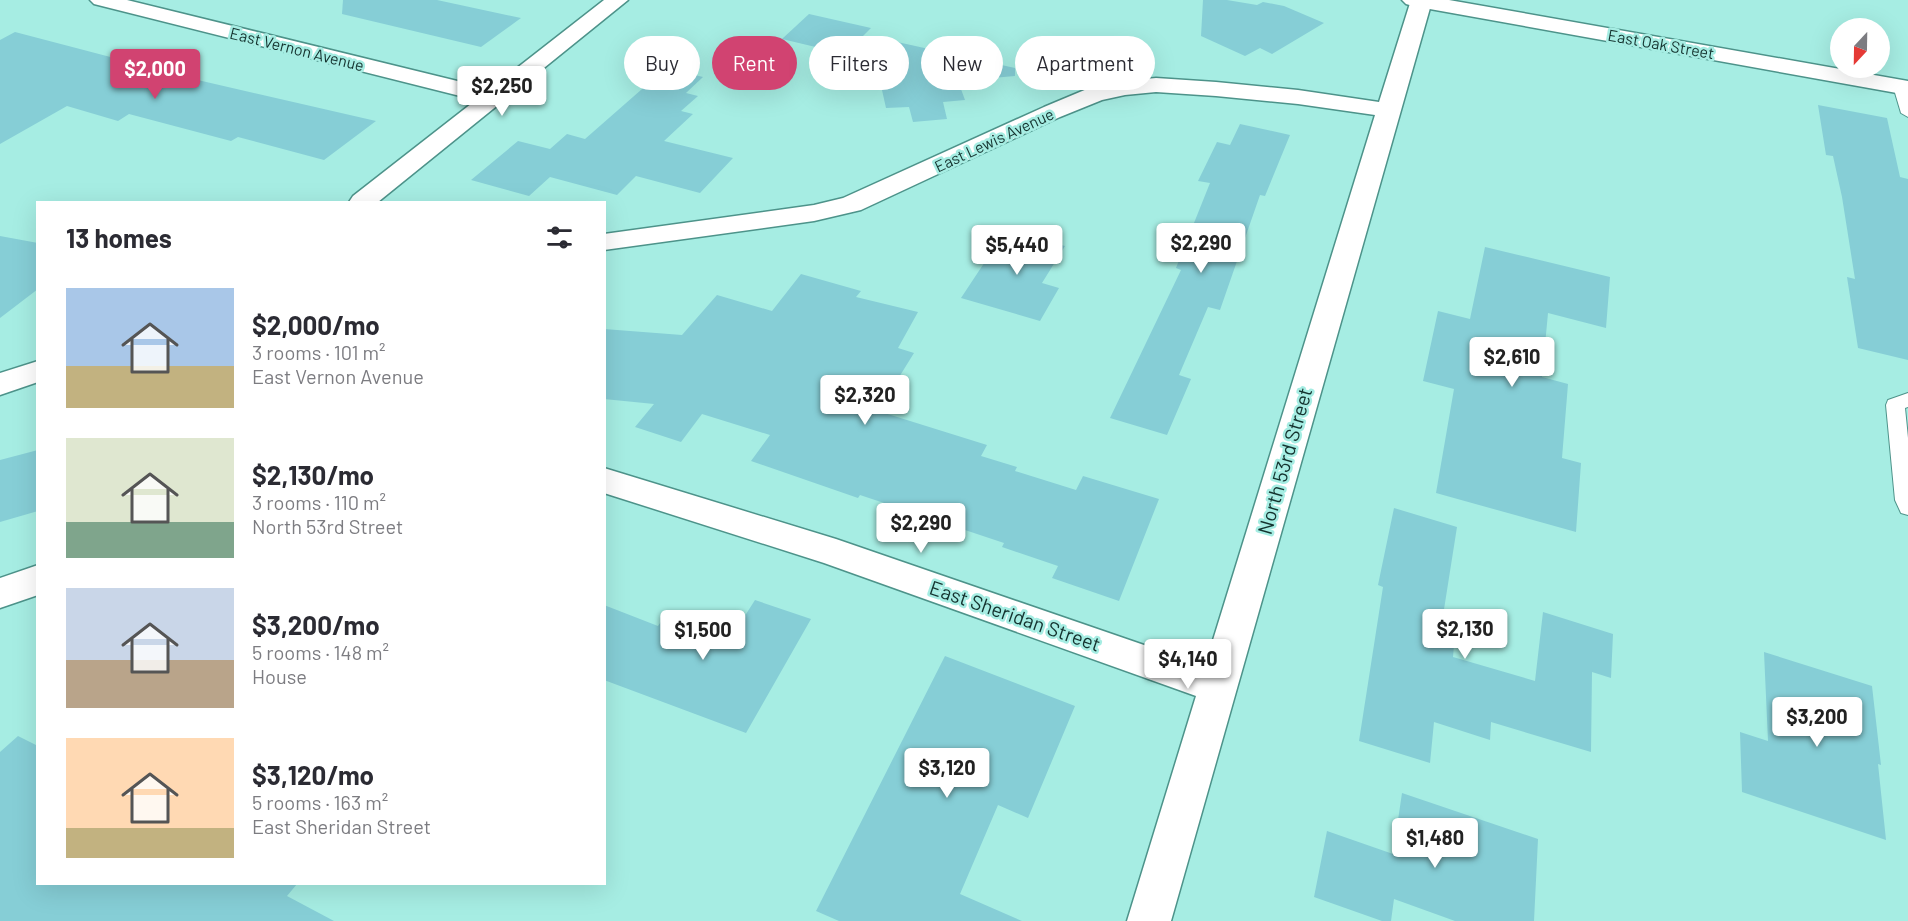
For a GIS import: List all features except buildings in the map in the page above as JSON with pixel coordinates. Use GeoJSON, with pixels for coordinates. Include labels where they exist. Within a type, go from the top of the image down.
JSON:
{"type":"FeatureCollection","features":[{"type":"Feature","properties":{"kind":"street","name":"East Vernon Avenue"},"geometry":{"type":"LineString","coordinates":[[102,0],[493,98]]}},
{"type":"Feature","properties":{"kind":"street"},"geometry":{"type":"LineString","coordinates":[[363,201],[616,0]]}},
{"type":"Feature","properties":{"kind":"street","name":"East Oak Street"},"geometry":{"type":"LineString","coordinates":[[1417,1],[1904,87]]}},
{"type":"Feature","properties":{"kind":"street","name":"North 53rd Street"},"geometry":{"type":"LineString","coordinates":[[1149,921],[1388,110],[1417,1]]}},
{"type":"Feature","properties":{"kind":"street","name":"East Lewis Avenue"},"geometry":{"type":"LineString","coordinates":[[606,242],[814,213],[852,204],[1052,112],[1095,94],[1125,87],[1156,85],[1216,89],[1298,97],[1388,110]]}},
{"type":"Feature","properties":{"kind":"street"},"geometry":{"type":"LineString","coordinates":[[0,384],[36,372]]}},
{"type":"Feature","properties":{"kind":"street","name":"East Sheridan Street"},"geometry":{"type":"LineString","coordinates":[[606,481],[678,501],[922,583],[1218,687]]}},
{"type":"Feature","properties":{"kind":"street"},"geometry":{"type":"LineString","coordinates":[[0,593],[36,581]]}},
{"type":"Feature","properties":{"kind":"lane"},"geometry":{"type":"LineString","coordinates":[[1904,87],[1908,113]]}},
{"type":"Feature","properties":{"kind":"lane"},"geometry":{"type":"LineString","coordinates":[[1908,400],[1895,405],[1905,500],[1908,507]]}}]}
